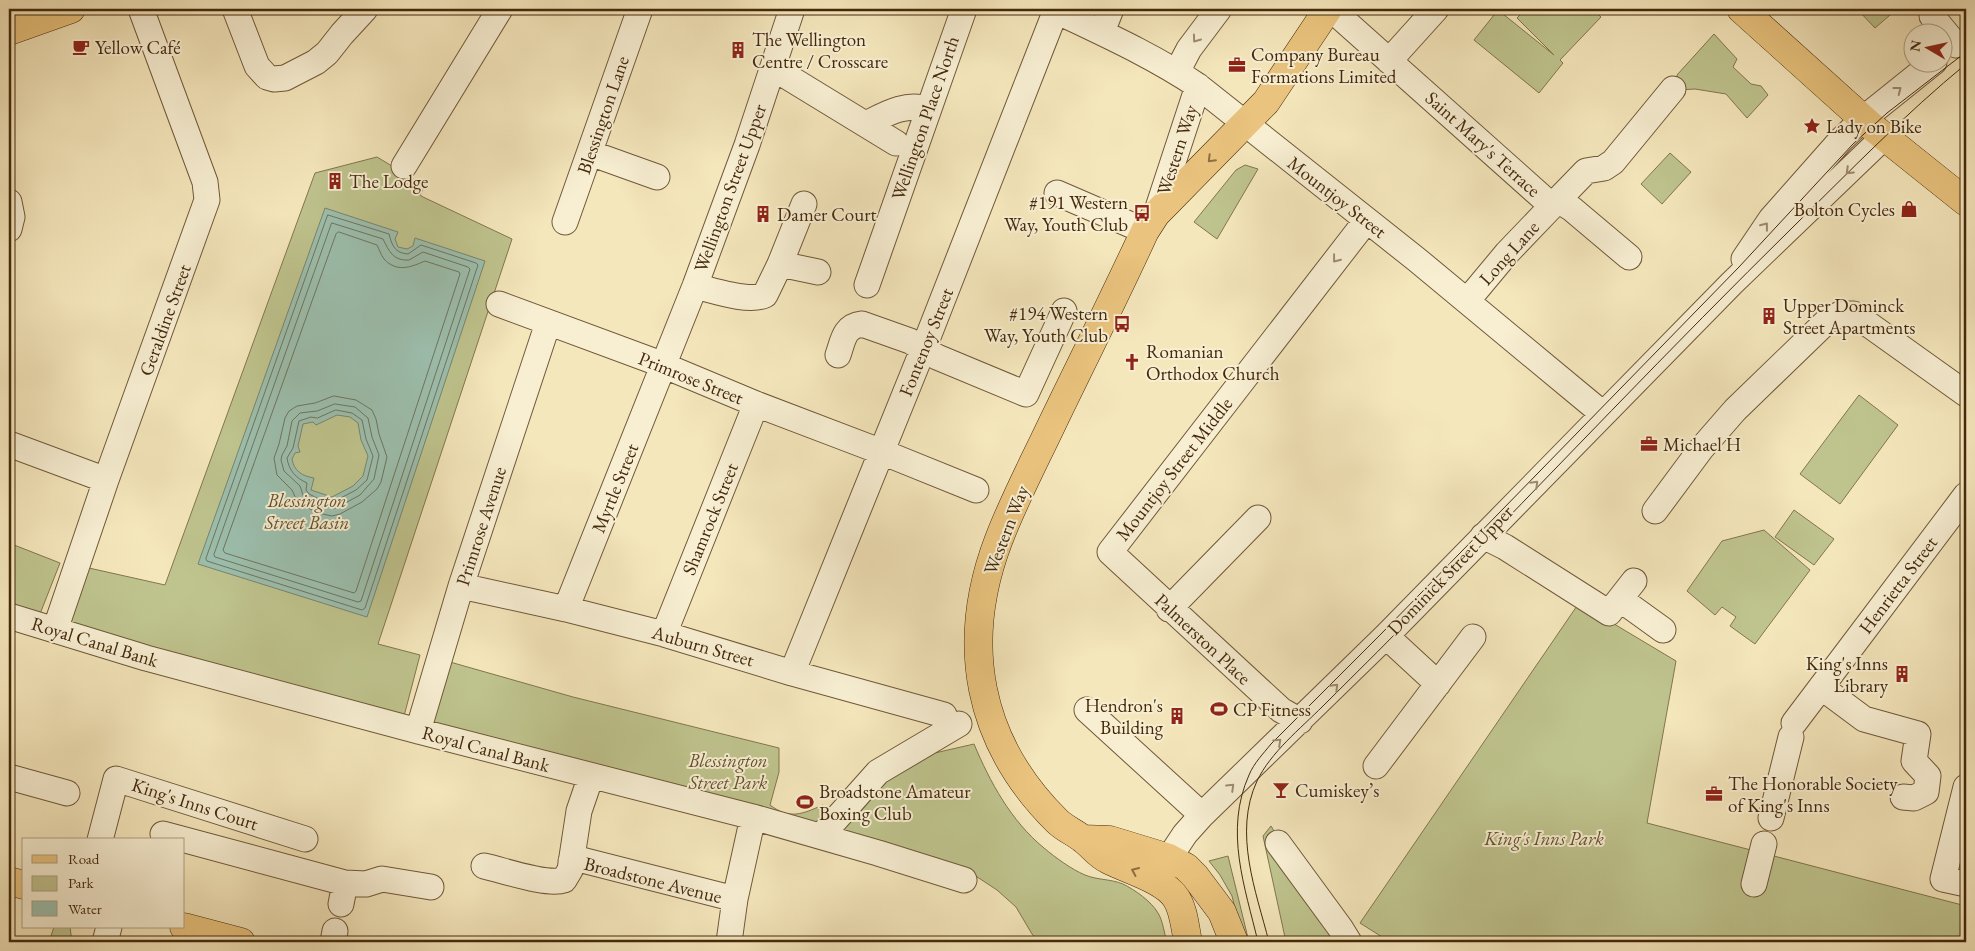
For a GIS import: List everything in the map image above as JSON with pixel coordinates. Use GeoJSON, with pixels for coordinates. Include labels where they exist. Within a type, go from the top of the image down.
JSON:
{"type":"FeatureCollection","features":[{"type":"Feature","properties":{"kind":"main road"},"geometry":{"type":"LineString","coordinates":[[9,31],[71,9]]}},
{"type":"Feature","properties":{"kind":"main road","name":"Western Way"},"geometry":{"type":"LineString","coordinates":[[1188,942],[1176,897],[1156,882],[1105,858],[1082,838],[1058,823],[1036,799],[1012,766],[989,715],[980,681],[977,636],[984,588],[998,540],[1024,482],[1151,223],[1266,102],[1329,9]]}},
{"type":"Feature","properties":{"kind":"main road"},"geometry":{"type":"LineString","coordinates":[[1741,9],[1863,119],[1966,202]]}},
{"type":"Feature","properties":{"kind":"main road","name":"Western Way"},"geometry":{"type":"LineString","coordinates":[[1082,838],[1110,840],[1169,858],[1186,867],[1222,912],[1234,942]]}},
{"type":"Feature","properties":{"kind":"main road"},"geometry":{"type":"LineString","coordinates":[[1198,880],[1214,942]]}},
{"type":"Feature","properties":{"kind":"main road"},"geometry":{"type":"LineString","coordinates":[[9,881],[22,884]]}},
{"type":"Feature","properties":{"kind":"main road"},"geometry":{"type":"LineString","coordinates":[[185,927],[241,942]]}},
{"type":"Feature","properties":{"kind":"street","name":"Geraldine Street"},"geometry":{"type":"LineString","coordinates":[[55,630],[106,480],[207,200],[205,182],[141,9]]}},
{"type":"Feature","properties":{"kind":"street"},"geometry":{"type":"LineString","coordinates":[[235,9],[257,66],[267,77],[274,79],[285,78],[316,62],[327,53],[365,9]]}},
{"type":"Feature","properties":{"kind":"street"},"geometry":{"type":"LineString","coordinates":[[404,166],[500,9]]}},
{"type":"Feature","properties":{"kind":"street","name":"Blessington Lane"},"geometry":{"type":"LineString","coordinates":[[566,222],[640,9]]}},
{"type":"Feature","properties":{"kind":"street","name":"Wellington Street Upper"},"geometry":{"type":"LineString","coordinates":[[663,366],[747,145],[792,9]]}},
{"type":"Feature","properties":{"kind":"street","name":"Wellington Place North"},"geometry":{"type":"LineString","coordinates":[[867,285],[964,9]]}},
{"type":"Feature","properties":{"kind":"street"},"geometry":{"type":"LineString","coordinates":[[1102,32],[1111,9]]}},
{"type":"Feature","properties":{"kind":"street"},"geometry":{"type":"LineString","coordinates":[[1177,72],[1189,49],[1219,9]]}},
{"type":"Feature","properties":{"kind":"street","name":"Saint Mary's Terrace"},"geometry":{"type":"LineString","coordinates":[[1329,9],[1555,203],[1586,172],[1604,168],[1612,162],[1673,88]]}},
{"type":"Feature","properties":{"kind":"street"},"geometry":{"type":"LineString","coordinates":[[1389,61],[1436,9]]}},
{"type":"Feature","properties":{"kind":"street","name":"Mountjoy Street"},"geometry":{"type":"LineString","coordinates":[[1054,10],[1102,32],[1177,72],[1198,86],[1467,301],[1603,414]]}},
{"type":"Feature","properties":{"kind":"street","name":"Fontenoy Street"},"geometry":{"type":"LineString","coordinates":[[792,673],[924,349],[1054,10]]}},
{"type":"Feature","properties":{"kind":"street"},"geometry":{"type":"LineString","coordinates":[[1932,16],[1955,46]]}},
{"type":"Feature","properties":{"kind":"street"},"geometry":{"type":"LineString","coordinates":[[772,69],[896,143]]}},
{"type":"Feature","properties":{"kind":"street","name":"Dominick Street Upper"},"geometry":{"type":"LineString","coordinates":[[1732,283],[1739,267],[1758,236],[1828,153],[1863,119],[1922,72]]}},
{"type":"Feature","properties":{"kind":"street","name":"Western Way"},"geometry":{"type":"LineString","coordinates":[[1151,223],[1198,86]]}},
{"type":"Feature","properties":{"kind":"street"},"geometry":{"type":"LineString","coordinates":[[866,124],[892,111],[920,106],[928,110]]}},
{"type":"Feature","properties":{"kind":"street","name":"Dominick Street Upper"},"geometry":{"type":"LineString","coordinates":[[1169,858],[1185,834],[1202,815],[1386,636],[1732,283],[1884,137]]}},
{"type":"Feature","properties":{"kind":"street"},"geometry":{"type":"LineString","coordinates":[[590,153],[658,177]]}},
{"type":"Feature","properties":{"kind":"street"},"geometry":{"type":"LineString","coordinates":[[1057,193],[1151,223]]}},
{"type":"Feature","properties":{"kind":"street"},"geometry":{"type":"LineString","coordinates":[[9,202],[12,217],[9,229]]}},
{"type":"Feature","properties":{"kind":"street"},"geometry":{"type":"LineString","coordinates":[[1555,203],[1572,209],[1629,257]]}},
{"type":"Feature","properties":{"kind":"street","name":"Long Lane"},"geometry":{"type":"LineString","coordinates":[[1467,301],[1507,253],[1555,203]]}},
{"type":"Feature","properties":{"kind":"street"},"geometry":{"type":"LineString","coordinates":[[694,286],[758,298],[765,295],[780,264],[804,204]]}},
{"type":"Feature","properties":{"kind":"street","name":"Mountjoy Street Middle"},"geometry":{"type":"LineString","coordinates":[[1110,552],[1366,221]]}},
{"type":"Feature","properties":{"kind":"street"},"geometry":{"type":"LineString","coordinates":[[780,264],[818,272]]}},
{"type":"Feature","properties":{"kind":"street","name":"Primrose Street"},"geometry":{"type":"LineString","coordinates":[[499,304],[663,366],[976,490]]}},
{"type":"Feature","properties":{"kind":"street"},"geometry":{"type":"LineString","coordinates":[[838,355],[848,329],[854,325],[862,324],[910,341],[1026,394],[1064,311]]}},
{"type":"Feature","properties":{"kind":"street"},"geometry":{"type":"LineString","coordinates":[[1655,511],[1701,449],[1736,410],[1826,322],[1840,314],[1854,314],[1966,394]]}},
{"type":"Feature","properties":{"kind":"street","name":"Primrose Avenue"},"geometry":{"type":"LineString","coordinates":[[418,731],[461,586],[548,323]]}},
{"type":"Feature","properties":{"kind":"street","name":"Myrtle Street"},"geometry":{"type":"LineString","coordinates":[[566,609],[663,366]]}},
{"type":"Feature","properties":{"kind":"street","name":"Shamrock Street"},"geometry":{"type":"LineString","coordinates":[[664,634],[756,404]]}},
{"type":"Feature","properties":{"kind":"street"},"geometry":{"type":"LineString","coordinates":[[9,444],[106,480]]}},
{"type":"Feature","properties":{"kind":"street","name":"Henrietta Street"},"geometry":{"type":"LineString","coordinates":[[1771,818],[1792,730],[1821,687],[1966,495]]}},
{"type":"Feature","properties":{"kind":"street"},"geometry":{"type":"LineString","coordinates":[[1170,608],[1258,518]]}},
{"type":"Feature","properties":{"kind":"street"},"geometry":{"type":"LineString","coordinates":[[1483,536],[1505,547],[1610,613],[1627,590],[1663,630]]}},
{"type":"Feature","properties":{"kind":"street","name":"Palmerston Place"},"geometry":{"type":"LineString","coordinates":[[1110,552],[1281,710],[1300,721]]}},
{"type":"Feature","properties":{"kind":"street","name":"Auburn Street"},"geometry":{"type":"LineString","coordinates":[[461,586],[566,609],[664,634],[951,719],[878,772],[821,836]]}},
{"type":"Feature","properties":{"kind":"street","name":"Royal Canal Bank"},"geometry":{"type":"LineString","coordinates":[[9,616],[146,658],[590,776],[753,816],[964,880]]}},
{"type":"Feature","properties":{"kind":"street"},"geometry":{"type":"LineString","coordinates":[[1386,636],[1438,684]]}},
{"type":"Feature","properties":{"kind":"street"},"geometry":{"type":"LineString","coordinates":[[1376,766],[1473,637]]}},
{"type":"Feature","properties":{"kind":"street"},"geometry":{"type":"LineString","coordinates":[[1821,687],[1864,719],[1918,734],[1914,761],[1928,776],[1926,792],[1914,798],[1904,797]]}},
{"type":"Feature","properties":{"kind":"street"},"geometry":{"type":"LineString","coordinates":[[1088,710],[1202,815]]}},
{"type":"Feature","properties":{"kind":"street"},"geometry":{"type":"LineString","coordinates":[[484,866],[542,880],[558,882],[564,880],[570,870],[579,811],[590,776]]}},
{"type":"Feature","properties":{"kind":"street"},"geometry":{"type":"LineString","coordinates":[[9,777],[67,793]]}},
{"type":"Feature","properties":{"kind":"street","name":"King's Inns Court"},"geometry":{"type":"LineString","coordinates":[[101,838],[116,779],[305,839]]}},
{"type":"Feature","properties":{"kind":"street"},"geometry":{"type":"LineString","coordinates":[[1966,787],[1959,849],[1943,879],[1966,884]]}},
{"type":"Feature","properties":{"kind":"street"},"geometry":{"type":"LineString","coordinates":[[729,942],[735,899],[753,816]]}},
{"type":"Feature","properties":{"kind":"street","name":"King's Inns Court"},"geometry":{"type":"LineString","coordinates":[[163,834],[175,838]]}},
{"type":"Feature","properties":{"kind":"street","name":"King's Inns Court"},"geometry":{"type":"LineString","coordinates":[[185,841],[343,894],[382,879],[431,887]]}},
{"type":"Feature","properties":{"kind":"street"},"geometry":{"type":"LineString","coordinates":[[1278,843],[1342,929],[1349,942]]}},
{"type":"Feature","properties":{"kind":"street"},"geometry":{"type":"LineString","coordinates":[[1754,884],[1764,844]]}},
{"type":"Feature","properties":{"kind":"street","name":"Broadstone Avenue"},"geometry":{"type":"LineString","coordinates":[[572,861],[582,860],[735,899]]}},
{"type":"Feature","properties":{"kind":"street"},"geometry":{"type":"LineString","coordinates":[[105,942],[109,928]]}},
{"type":"Feature","properties":{"kind":"street"},"geometry":{"type":"LineString","coordinates":[[174,942],[178,928]]}},
{"type":"Feature","properties":{"kind":"green space"},"geometry":{"type":"Polygon","coordinates":[[[1526,9],[1592,9],[1601,17],[1560,60],[1563,63],[1539,93],[1474,40],[1498,10],[1554,55],[1517,18],[1526,9]]]}},
{"type":"Feature","properties":{"kind":"green space"},"geometry":{"type":"Polygon","coordinates":[[[1857,9],[1897,9],[1875,28],[1857,9]]]}},
{"type":"Feature","properties":{"kind":"green space"},"geometry":{"type":"Polygon","coordinates":[[[1714,34],[1737,59],[1733,67],[1751,84],[1761,86],[1768,95],[1747,118],[1726,94],[1695,89],[1679,90],[1677,75],[1714,34]]]}},
{"type":"Feature","properties":{"kind":"green space"},"geometry":{"type":"Polygon","coordinates":[[[1670,153],[1691,172],[1662,204],[1641,184],[1670,153]]]}},
{"type":"Feature","properties":{"kind":"green space","name":"Blessington Street Basin"},"geometry":{"type":"Polygon","coordinates":[[[377,157],[425,186],[420,195],[423,197],[512,239],[378,644],[420,655],[403,720],[69,626],[89,568],[165,585],[315,173],[377,157]]]}},
{"type":"Feature","properties":{"kind":"green space"},"geometry":{"type":"Polygon","coordinates":[[[1245,165],[1258,169],[1217,239],[1194,222],[1236,170],[1245,165]]]}},
{"type":"Feature","properties":{"kind":"green space"},"geometry":{"type":"Polygon","coordinates":[[[1859,395],[1898,425],[1840,504],[1800,474],[1859,395]]]}},
{"type":"Feature","properties":{"kind":"green space"},"geometry":{"type":"Polygon","coordinates":[[[1794,510],[1834,539],[1814,565],[1775,537],[1794,510]]]}},
{"type":"Feature","properties":{"kind":"green space"},"geometry":{"type":"Polygon","coordinates":[[[1764,530],[1810,570],[1755,644],[1730,626],[1736,617],[1722,607],[1715,615],[1687,591],[1722,541],[1764,530]]]}},
{"type":"Feature","properties":{"kind":"green space"},"geometry":{"type":"Polygon","coordinates":[[[9,543],[60,563],[38,619],[9,609],[9,543]]]}},
{"type":"Feature","properties":{"kind":"green space","name":"King's Inns Park"},"geometry":{"type":"Polygon","coordinates":[[[1579,603],[1676,661],[1647,823],[1966,906],[1966,942],[1390,942],[1360,923],[1579,603]]]}},
{"type":"Feature","properties":{"kind":"green space","name":"Blessington Street Park"},"geometry":{"type":"Polygon","coordinates":[[[450,662],[573,697],[779,748],[779,772],[770,805],[777,810],[790,814],[802,813],[823,805],[826,811],[817,822],[801,825],[438,728],[433,720],[450,662]]]}},
{"type":"Feature","properties":{"kind":"green space"},"geometry":{"type":"Polygon","coordinates":[[[974,744],[994,786],[1021,826],[1044,848],[1080,873],[1123,884],[1142,896],[1158,913],[1167,942],[1039,942],[1016,907],[997,890],[962,867],[833,834],[854,819],[889,779],[926,755],[974,744]]]}},
{"type":"Feature","properties":{"kind":"green space"},"geometry":{"type":"Polygon","coordinates":[[[1271,826],[1337,942],[1286,942],[1263,836],[1271,826]]]}},
{"type":"Feature","properties":{"kind":"green space"},"geometry":{"type":"Polygon","coordinates":[[[1228,856],[1249,942],[1243,942],[1232,896],[1220,875],[1209,861],[1228,856]]]}},
{"type":"Feature","properties":{"kind":"green space"},"geometry":{"type":"Polygon","coordinates":[[[54,928],[70,928],[72,942],[49,942],[54,928]]]}},
{"type":"Feature","properties":{"kind":"water","name":"Blessington Street Basin"},"geometry":{"type":"Polygon","coordinates":[[[325,208],[398,232],[395,239],[398,247],[407,249],[413,246],[415,238],[485,261],[367,617],[198,564],[325,208]],[[337,415],[316,425],[313,422],[303,424],[298,446],[300,452],[295,453],[292,459],[299,472],[314,478],[311,490],[332,497],[353,486],[363,476],[368,456],[361,440],[358,423],[350,417],[337,415]]]}},
{"type":"Feature","properties":{"kind":"tram line"},"geometry":{"type":"LineString","coordinates":[[1258,942],[1243,880],[1237,838],[1242,796],[1253,766],[1271,744],[1739,267],[1853,144],[1887,113],[1966,52]]}},
{"type":"Feature","properties":{"kind":"tram line"},"geometry":{"type":"LineString","coordinates":[[1269,942],[1249,862],[1247,821],[1250,801],[1257,781],[1270,760],[1748,272],[1857,164],[1943,83],[1966,64]]}},
{"type":"Feature","properties":{"kind":"place","name":"Yellow Café"},"geometry":{"type":"Point","coordinates":[81,47]}},
{"type":"Feature","properties":{"kind":"place","name":"The Wellington Centre / Crosscare"},"geometry":{"type":"Point","coordinates":[738,50]}},
{"type":"Feature","properties":{"kind":"place","name":"Company Bureau Formations Limited"},"geometry":{"type":"Point","coordinates":[1237,65]}},
{"type":"Feature","properties":{"kind":"place","name":"Lady on Bike"},"geometry":{"type":"Point","coordinates":[1812,126]}},
{"type":"Feature","properties":{"kind":"place","name":"The Lodge"},"geometry":{"type":"Point","coordinates":[335,181]}},
{"type":"Feature","properties":{"kind":"place","name":"Bolton Cycles"},"geometry":{"type":"Point","coordinates":[1909,209]}},
{"type":"Feature","properties":{"kind":"place","name":"#191 Western Way, Youth Club"},"geometry":{"type":"Point","coordinates":[1142,213]}},
{"type":"Feature","properties":{"kind":"place","name":"Damer Court"},"geometry":{"type":"Point","coordinates":[763,214]}},
{"type":"Feature","properties":{"kind":"place","name":"Upper Dominck Street Apartments"},"geometry":{"type":"Point","coordinates":[1769,316]}},
{"type":"Feature","properties":{"kind":"place","name":"#194 Western Way, Youth Club"},"geometry":{"type":"Point","coordinates":[1122,324]}},
{"type":"Feature","properties":{"kind":"place","name":"Romanian Orthodox Church"},"geometry":{"type":"Point","coordinates":[1132,362]}},
{"type":"Feature","properties":{"kind":"place","name":"Michael H"},"geometry":{"type":"Point","coordinates":[1649,444]}},
{"type":"Feature","properties":{"kind":"place","name":"King's Inns Library"},"geometry":{"type":"Point","coordinates":[1902,674]}},
{"type":"Feature","properties":{"kind":"place","name":"CP Fitness"},"geometry":{"type":"Point","coordinates":[1219,709]}},
{"type":"Feature","properties":{"kind":"place","name":"Hendron's Building"},"geometry":{"type":"Point","coordinates":[1177,716]}},
{"type":"Feature","properties":{"kind":"place","name":"Cumiskey’s"},"geometry":{"type":"Point","coordinates":[1281,790]}},
{"type":"Feature","properties":{"kind":"place","name":"The Honorable Society of King's Inns"},"geometry":{"type":"Point","coordinates":[1714,794]}},
{"type":"Feature","properties":{"kind":"place","name":"Broadstone Amateur Boxing Club"},"geometry":{"type":"Point","coordinates":[805,802]}}]}
